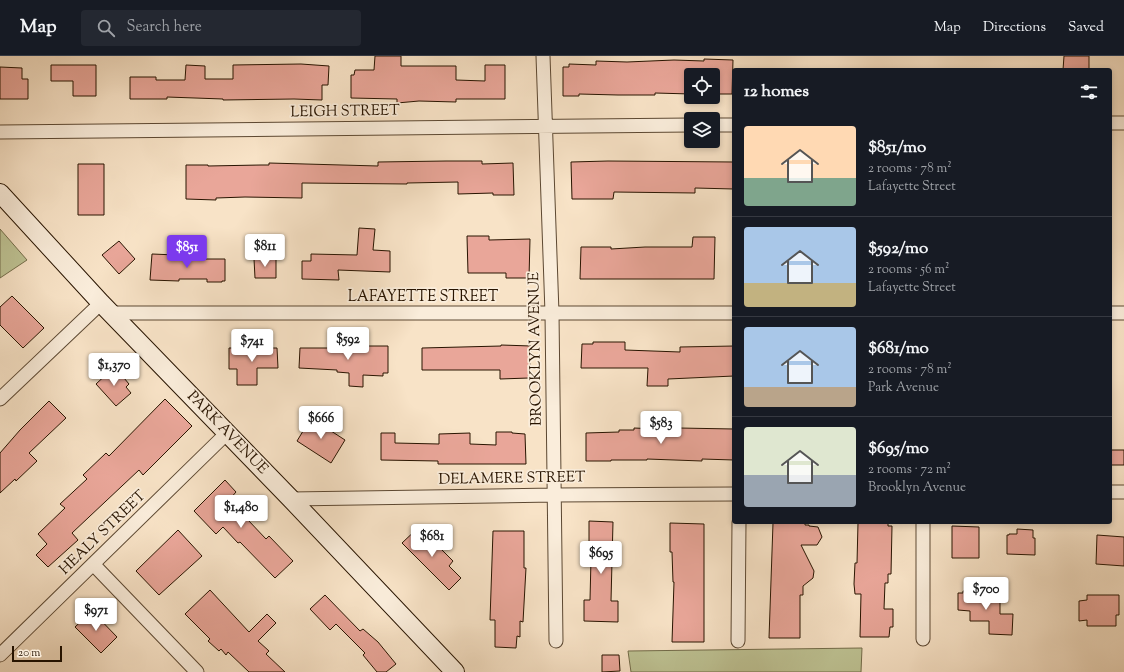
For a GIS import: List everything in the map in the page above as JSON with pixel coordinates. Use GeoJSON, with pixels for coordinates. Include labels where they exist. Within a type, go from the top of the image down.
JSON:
{"type":"FeatureCollection","features":[{"type":"Feature","properties":{"kind":"main road","name":"PARK AVENUE"},"geometry":{"type":"LineString","coordinates":[[0,193],[106,308],[456,672]]}},
{"type":"Feature","properties":{"kind":"street","name":"BROOKLYN AVENUE"},"geometry":{"type":"LineString","coordinates":[[543,56],[552,313],[556,641]]}},
{"type":"Feature","properties":{"kind":"street"},"geometry":{"type":"LineString","coordinates":[[1112,123],[1124,123]]}},
{"type":"Feature","properties":{"kind":"street","name":"LEIGH STREET"},"geometry":{"type":"LineString","coordinates":[[0,132],[684,125]]}},
{"type":"Feature","properties":{"kind":"street"},"geometry":{"type":"LineString","coordinates":[[720,125],[732,125]]}},
{"type":"Feature","properties":{"kind":"street"},"geometry":{"type":"LineString","coordinates":[[0,399],[106,308]]}},
{"type":"Feature","properties":{"kind":"street","name":"LAFAYETTE STREET"},"geometry":{"type":"LineString","coordinates":[[106,308],[552,313],[732,313]]}},
{"type":"Feature","properties":{"kind":"street"},"geometry":{"type":"LineString","coordinates":[[1112,313],[1124,313]]}},
{"type":"Feature","properties":{"kind":"street","name":"HEALY STREET"},"geometry":{"type":"LineString","coordinates":[[0,654],[227,433]]}},
{"type":"Feature","properties":{"kind":"street"},"geometry":{"type":"LineString","coordinates":[[1112,492],[1124,492]]}},
{"type":"Feature","properties":{"kind":"street","name":"DELAMERE STREET"},"geometry":{"type":"LineString","coordinates":[[291,499],[732,494]]}},
{"type":"Feature","properties":{"kind":"street"},"geometry":{"type":"LineString","coordinates":[[738,642],[739,524]]}},
{"type":"Feature","properties":{"kind":"street"},"geometry":{"type":"LineString","coordinates":[[923,524],[923,639]]}},
{"type":"Feature","properties":{"kind":"street"},"geometry":{"type":"LineString","coordinates":[[93,564],[197,672]]}},
{"type":"Feature","properties":{"kind":"green space"},"geometry":{"type":"Polygon","coordinates":[[[0,229],[27,260],[0,278],[0,229]]]}},
{"type":"Feature","properties":{"kind":"green space"},"geometry":{"type":"Polygon","coordinates":[[[862,648],[861,672],[631,672],[628,651],[862,648]]]}},
{"type":"Feature","properties":{"kind":"building"},"geometry":{"type":"Polygon","coordinates":[[[375,56],[401,56],[401,66],[456,66],[456,80],[485,81],[485,65],[505,65],[505,99],[456,99],[456,102],[419,101],[397,103],[397,99],[351,98],[351,75],[354,75],[355,70],[374,70],[375,56]]]}},
{"type":"Feature","properties":{"kind":"building"},"geometry":{"type":"Polygon","coordinates":[[[1064,56],[1089,56],[1089,68],[1063,68],[1064,56]]]}},
{"type":"Feature","properties":{"kind":"building"},"geometry":{"type":"Polygon","coordinates":[[[733,60],[732,94],[720,94],[720,68],[684,68],[684,94],[579,94],[579,96],[563,96],[563,67],[569,67],[569,64],[596,65],[596,61],[627,62],[733,60]]]}},
{"type":"Feature","properties":{"kind":"building"},"geometry":{"type":"Polygon","coordinates":[[[301,64],[329,66],[328,85],[322,85],[322,100],[223,100],[167,97],[167,99],[130,99],[130,77],[156,77],[156,80],[185,80],[186,65],[205,66],[205,79],[233,79],[233,65],[301,64]]]}},
{"type":"Feature","properties":{"kind":"building"},"geometry":{"type":"Polygon","coordinates":[[[51,65],[96,65],[96,96],[73,96],[73,81],[51,81],[51,65]]]}},
{"type":"Feature","properties":{"kind":"building"},"geometry":{"type":"Polygon","coordinates":[[[0,67],[22,68],[22,79],[28,79],[28,99],[0,99],[0,67]]]}},
{"type":"Feature","properties":{"kind":"building"},"geometry":{"type":"Polygon","coordinates":[[[482,161],[482,164],[513,163],[514,195],[493,195],[493,193],[458,194],[458,182],[407,184],[302,183],[302,198],[245,197],[216,198],[216,200],[186,199],[186,165],[269,165],[269,163],[378,166],[378,162],[482,161]]]}},
{"type":"Feature","properties":{"kind":"building"},"geometry":{"type":"Polygon","coordinates":[[[571,162],[732,162],[732,189],[695,188],[695,193],[614,192],[613,199],[572,199],[571,162]]]}},
{"type":"Feature","properties":{"kind":"building"},"geometry":{"type":"Polygon","coordinates":[[[78,164],[104,164],[104,215],[78,215],[78,164]]]}},
{"type":"Feature","properties":{"kind":"building"},"geometry":{"type":"Polygon","coordinates":[[[359,228],[375,229],[373,250],[390,251],[390,272],[338,270],[339,280],[302,279],[302,261],[311,261],[311,254],[357,255],[359,228]]]}},
{"type":"Feature","properties":{"kind":"building"},"geometry":{"type":"Polygon","coordinates":[[[467,236],[489,236],[489,240],[530,239],[529,278],[506,278],[506,273],[468,273],[467,236]]]}},
{"type":"Feature","properties":{"kind":"building"},"geometry":{"type":"Polygon","coordinates":[[[693,237],[715,237],[714,279],[580,279],[581,247],[611,247],[611,249],[692,247],[693,237]]]}},
{"type":"Feature","properties":{"kind":"building"},"geometry":{"type":"Polygon","coordinates":[[[119,241],[135,259],[119,274],[102,255],[119,241]]]}},
{"type":"Feature","properties":{"kind":"building"},"geometry":{"type":"Polygon","coordinates":[[[152,254],[176,255],[176,259],[225,259],[225,281],[207,282],[207,279],[179,279],[179,281],[150,280],[152,254]]]}},
{"type":"Feature","properties":{"kind":"building"},"geometry":{"type":"Polygon","coordinates":[[[254,259],[276,259],[276,278],[255,278],[254,259]]]}},
{"type":"Feature","properties":{"kind":"building"},"geometry":{"type":"Polygon","coordinates":[[[12,296],[44,328],[23,348],[0,325],[0,307],[12,296]]]}},
{"type":"Feature","properties":{"kind":"building"},"geometry":{"type":"Polygon","coordinates":[[[593,342],[625,342],[625,350],[680,352],[680,347],[732,346],[732,376],[668,379],[668,386],[647,386],[648,368],[581,368],[582,344],[593,344],[593,342]]]}},
{"type":"Feature","properties":{"kind":"building"},"geometry":{"type":"Polygon","coordinates":[[[501,345],[531,346],[529,378],[500,379],[500,370],[422,370],[422,348],[501,345]]]}},
{"type":"Feature","properties":{"kind":"building"},"geometry":{"type":"Polygon","coordinates":[[[353,346],[388,346],[388,373],[383,373],[383,376],[363,375],[363,387],[349,386],[349,373],[337,372],[337,370],[299,368],[300,348],[353,348],[353,346]]]}},
{"type":"Feature","properties":{"kind":"building"},"geometry":{"type":"Polygon","coordinates":[[[229,348],[277,348],[278,368],[257,368],[257,385],[237,385],[237,369],[229,369],[229,348]]]}},
{"type":"Feature","properties":{"kind":"building"},"geometry":{"type":"Polygon","coordinates":[[[110,371],[115,376],[119,372],[129,384],[126,387],[131,393],[116,406],[96,384],[110,371]]]}},
{"type":"Feature","properties":{"kind":"building"},"geometry":{"type":"Polygon","coordinates":[[[165,399],[192,426],[143,475],[139,470],[72,533],[78,540],[48,567],[36,555],[47,544],[38,534],[65,508],[60,504],[87,479],[83,475],[106,453],[109,456],[165,399]]]}},
{"type":"Feature","properties":{"kind":"building"},"geometry":{"type":"Polygon","coordinates":[[[49,401],[66,418],[29,453],[37,461],[16,481],[15,479],[0,493],[0,453],[20,430],[49,401]]]}},
{"type":"Feature","properties":{"kind":"building"},"geometry":{"type":"Polygon","coordinates":[[[311,418],[345,440],[331,463],[297,441],[311,418]]]}},
{"type":"Feature","properties":{"kind":"building"},"geometry":{"type":"Polygon","coordinates":[[[634,428],[679,430],[679,428],[732,429],[732,460],[702,459],[702,461],[647,459],[586,461],[586,433],[634,430],[634,428]]]}},
{"type":"Feature","properties":{"kind":"building"},"geometry":{"type":"Polygon","coordinates":[[[496,432],[525,434],[526,464],[438,464],[438,461],[381,460],[381,433],[395,433],[395,443],[439,444],[439,434],[470,433],[470,444],[496,445],[496,432]]]}},
{"type":"Feature","properties":{"kind":"building"},"geometry":{"type":"Polygon","coordinates":[[[1112,450],[1124,450],[1124,465],[1112,465],[1112,450]]]}},
{"type":"Feature","properties":{"kind":"building"},"geometry":{"type":"Polygon","coordinates":[[[225,480],[236,492],[229,500],[266,539],[269,536],[293,561],[275,578],[223,527],[216,534],[194,511],[225,480]]]}},
{"type":"Feature","properties":{"kind":"building"},"geometry":{"type":"Polygon","coordinates":[[[589,521],[613,522],[611,601],[618,601],[618,622],[584,621],[584,600],[590,600],[591,559],[589,559],[589,521]]]}},
{"type":"Feature","properties":{"kind":"building"},"geometry":{"type":"Polygon","coordinates":[[[670,523],[704,524],[704,642],[672,642],[674,582],[672,552],[670,552],[670,523]]]}},
{"type":"Feature","properties":{"kind":"building"},"geometry":{"type":"Polygon","coordinates":[[[773,524],[805,524],[818,527],[822,537],[817,545],[801,545],[814,571],[813,578],[803,586],[803,595],[800,595],[800,638],[769,638],[773,524]]]}},
{"type":"Feature","properties":{"kind":"building"},"geometry":{"type":"Polygon","coordinates":[[[858,524],[888,524],[888,526],[892,526],[891,574],[888,574],[888,583],[885,583],[884,609],[893,609],[893,627],[890,627],[889,637],[860,637],[861,594],[855,594],[854,584],[855,563],[857,563],[858,524]]]}},
{"type":"Feature","properties":{"kind":"building"},"geometry":{"type":"Polygon","coordinates":[[[952,526],[979,527],[979,558],[952,558],[952,526]]]}},
{"type":"Feature","properties":{"kind":"building"},"geometry":{"type":"Polygon","coordinates":[[[419,527],[453,561],[449,566],[461,578],[449,590],[402,543],[419,527]]]}},
{"type":"Feature","properties":{"kind":"building"},"geometry":{"type":"Polygon","coordinates":[[[1017,529],[1033,530],[1033,538],[1035,538],[1035,555],[1007,554],[1007,535],[1017,534],[1017,529]]]}},
{"type":"Feature","properties":{"kind":"building"},"geometry":{"type":"Polygon","coordinates":[[[178,530],[202,556],[159,595],[136,571],[178,530]]]}},
{"type":"Feature","properties":{"kind":"building"},"geometry":{"type":"Polygon","coordinates":[[[493,531],[524,531],[524,568],[526,568],[523,622],[520,621],[520,637],[517,636],[516,648],[495,647],[495,620],[490,620],[493,531]]]}},
{"type":"Feature","properties":{"kind":"building"},"geometry":{"type":"Polygon","coordinates":[[[1097,535],[1124,537],[1124,566],[1096,564],[1097,535]]]}},
{"type":"Feature","properties":{"kind":"building"},"geometry":{"type":"Polygon","coordinates":[[[210,590],[249,632],[267,614],[276,623],[258,641],[269,651],[266,654],[285,672],[249,672],[228,652],[226,655],[221,649],[219,651],[208,641],[210,639],[185,614],[210,590]]]}},
{"type":"Feature","properties":{"kind":"building"},"geometry":{"type":"Polygon","coordinates":[[[963,591],[1000,593],[1000,614],[1013,614],[1012,635],[989,634],[989,621],[970,621],[970,611],[958,610],[958,593],[963,593],[963,591]]]}},
{"type":"Feature","properties":{"kind":"building"},"geometry":{"type":"Polygon","coordinates":[[[325,595],[360,631],[363,629],[378,642],[396,664],[386,672],[377,672],[363,655],[365,653],[336,624],[330,630],[310,609],[325,595]]]}},
{"type":"Feature","properties":{"kind":"building"},"geometry":{"type":"Polygon","coordinates":[[[1087,595],[1119,595],[1119,615],[1116,615],[1116,626],[1087,626],[1087,620],[1079,621],[1079,601],[1087,600],[1087,595]]]}},
{"type":"Feature","properties":{"kind":"building"},"geometry":{"type":"Polygon","coordinates":[[[92,611],[117,637],[101,653],[75,627],[92,611]]]}},
{"type":"Feature","properties":{"kind":"building"},"geometry":{"type":"Polygon","coordinates":[[[602,655],[619,655],[620,671],[602,672],[602,655]]]}}]}
